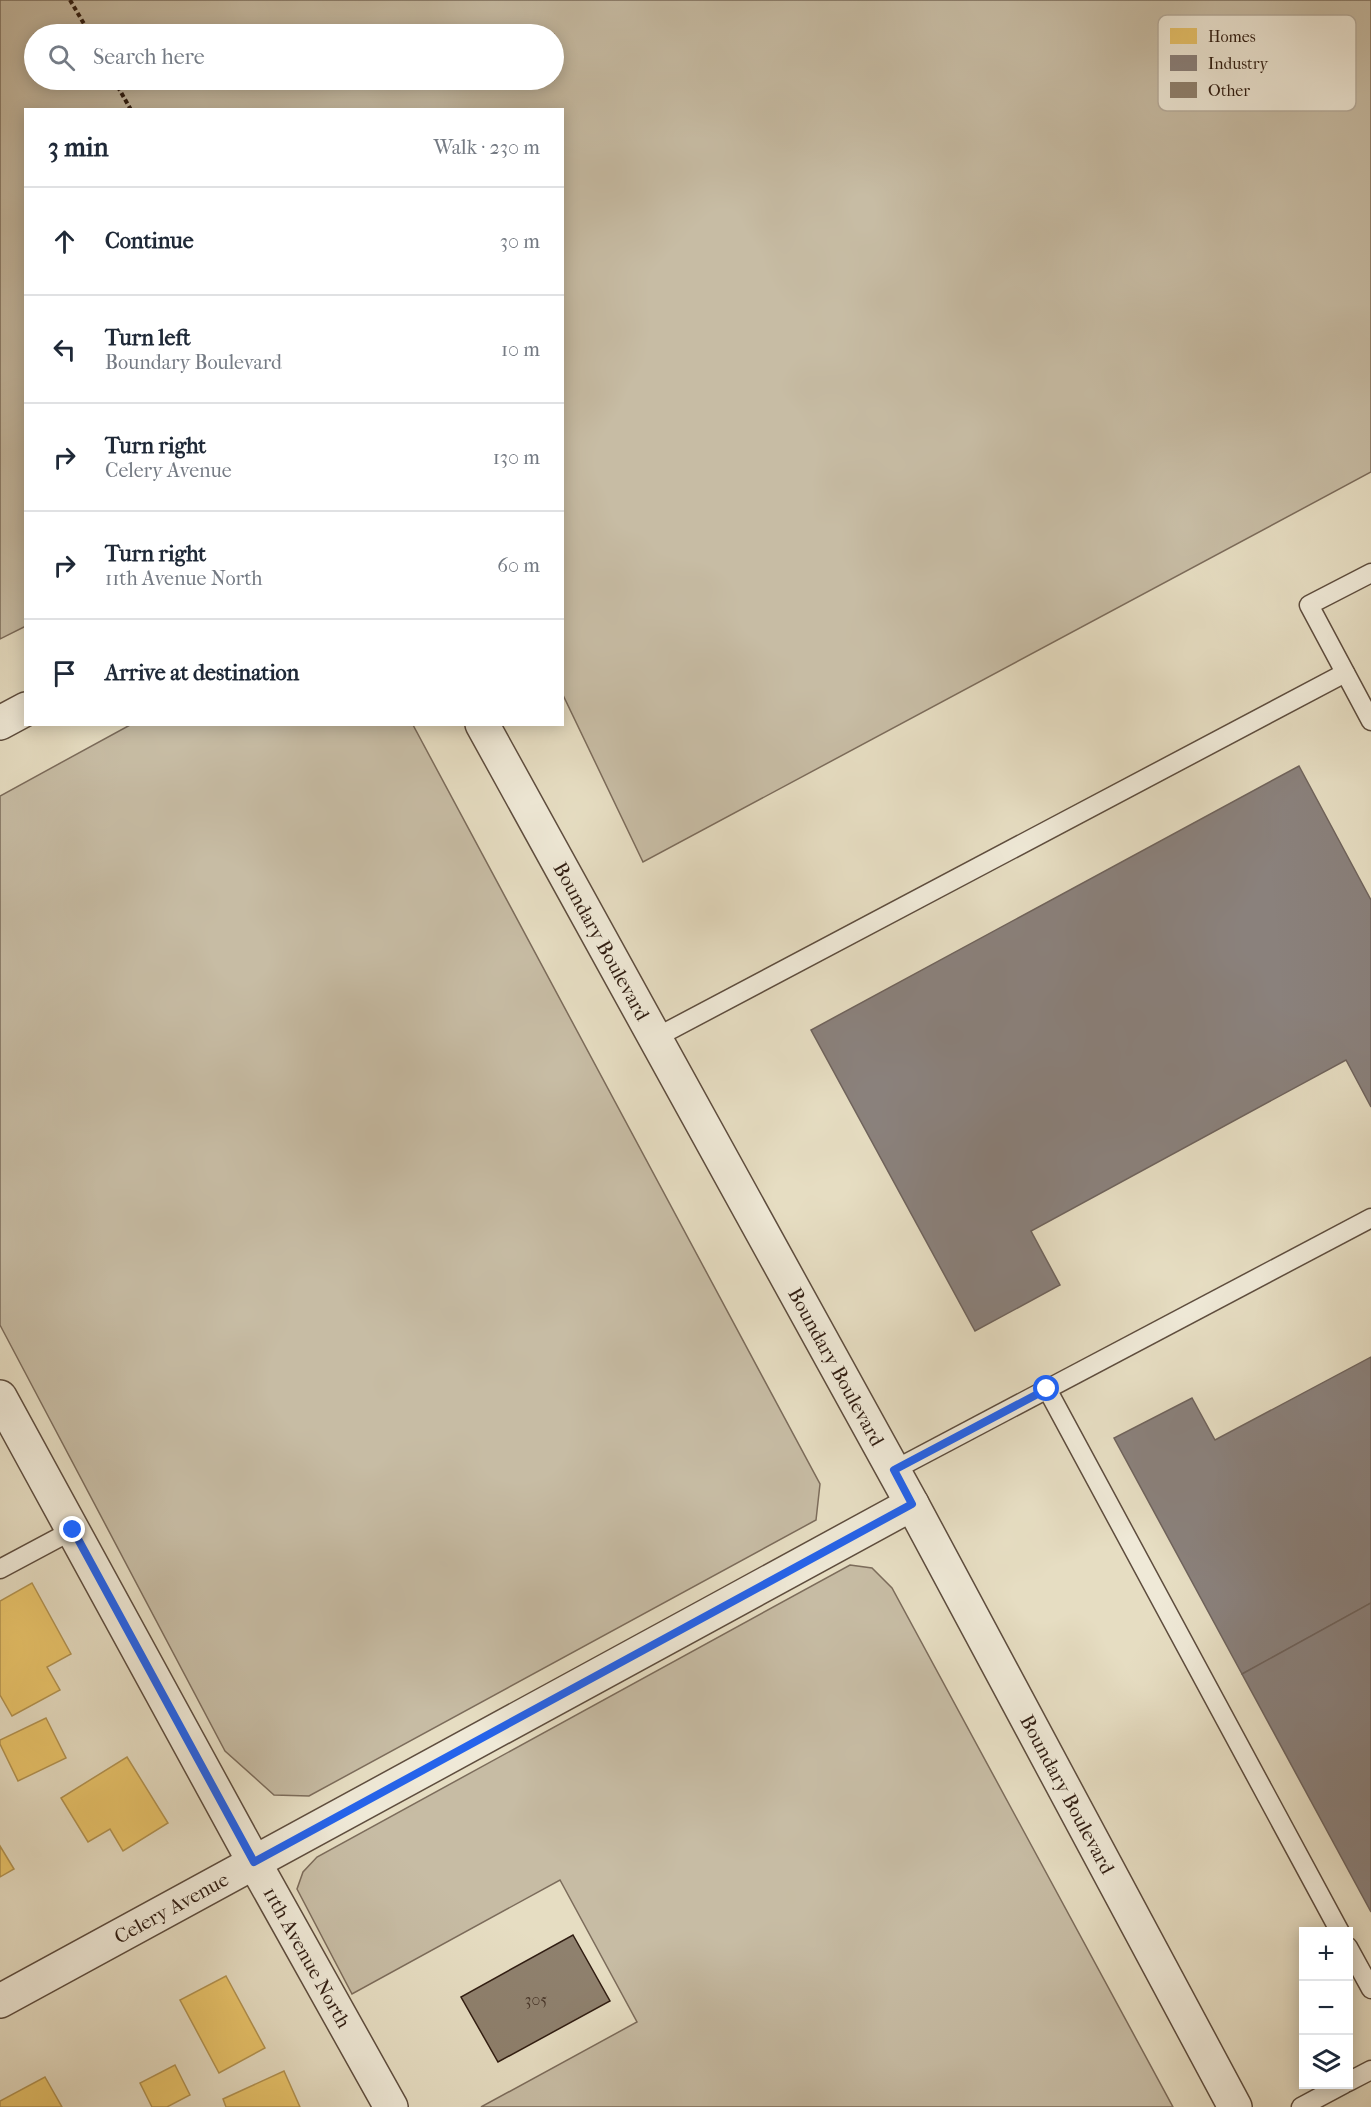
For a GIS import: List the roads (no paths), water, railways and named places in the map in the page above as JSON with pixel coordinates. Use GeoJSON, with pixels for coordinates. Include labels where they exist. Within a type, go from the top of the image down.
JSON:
{"type":"FeatureCollection","features":[{"type":"Feature","properties":{"kind":"street"},"geometry":{"type":"LineString","coordinates":[[0,723],[24,711]]}},
{"type":"Feature","properties":{"kind":"street","name":"Boundary Boulevard"},"geometry":{"type":"LineString","coordinates":[[483,726],[894,1470],[1235,2107]]}},
{"type":"Feature","properties":{"kind":"street","name":"11th Avenue North"},"geometry":{"type":"LineString","coordinates":[[0,1397],[254,1862],[391,2107]]}},
{"type":"Feature","properties":{"kind":"street","name":"Celery Avenue"},"geometry":{"type":"LineString","coordinates":[[0,2001],[912,1504]]}},
{"type":"Feature","properties":{"kind":"lane"},"geometry":{"type":"LineString","coordinates":[[1371,573],[1309,605],[1371,721]]}},
{"type":"Feature","properties":{"kind":"lane"},"geometry":{"type":"LineString","coordinates":[[655,1038],[1345,673]]}},
{"type":"Feature","properties":{"kind":"lane"},"geometry":{"type":"LineString","coordinates":[[894,1470],[1371,1218]]}},
{"type":"Feature","properties":{"kind":"lane"},"geometry":{"type":"LineString","coordinates":[[1047,1389],[1337,1927]]}},
{"type":"Feature","properties":{"kind":"lane"},"geometry":{"type":"LineString","coordinates":[[0,1569],[73,1530]]}},
{"type":"Feature","properties":{"kind":"lane"},"geometry":{"type":"LineString","coordinates":[[1353,1956],[1371,1989]]}},
{"type":"Feature","properties":{"kind":"lane"},"geometry":{"type":"LineString","coordinates":[[1353,2079],[1371,2070]]}},
{"type":"Feature","properties":{"kind":"lane"},"geometry":{"type":"LineString","coordinates":[[1301,2107],[1336,2089]]}}]}
